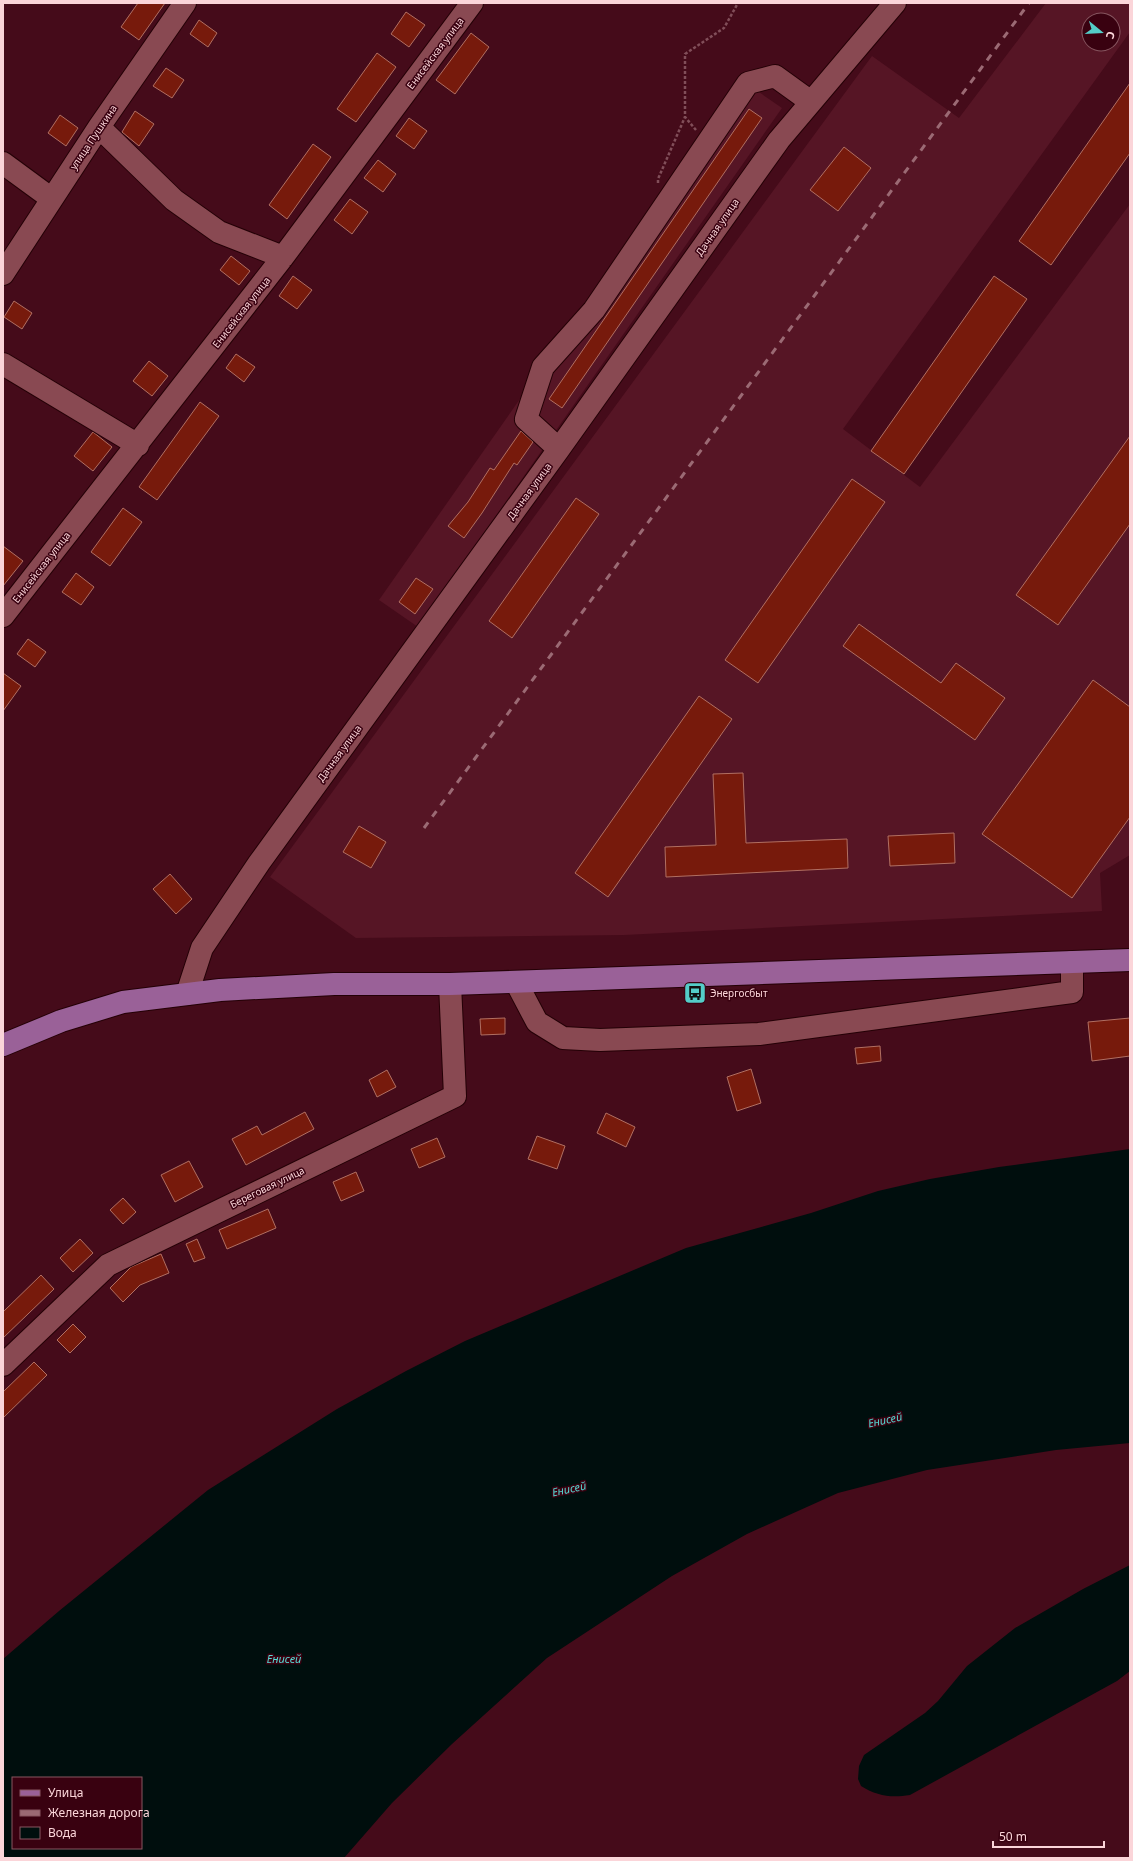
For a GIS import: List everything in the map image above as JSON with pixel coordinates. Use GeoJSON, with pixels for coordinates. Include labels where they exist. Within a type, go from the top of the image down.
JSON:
{"type":"FeatureCollection","features":[{"type":"Feature","properties":{"kind":"main road"},"geometry":{"type":"LineString","coordinates":[[3,1045],[61,1021],[123,1002],[266,987],[516,982],[1130,960]]}},
{"type":"Feature","properties":{"kind":"street","name":"улица Пушкина"},"geometry":{"type":"LineString","coordinates":[[3,274],[99,127],[185,3]]}},
{"type":"Feature","properties":{"kind":"street","name":"Енисейская улица"},"geometry":{"type":"LineString","coordinates":[[3,616],[10,591],[138,445],[283,257],[472,3]]}},
{"type":"Feature","properties":{"kind":"street","name":"Дачная улица"},"geometry":{"type":"LineString","coordinates":[[188,994],[202,948],[223,916],[779,140],[895,3]]}},
{"type":"Feature","properties":{"kind":"street"},"geometry":{"type":"LineString","coordinates":[[559,449],[526,419],[543,367],[594,310],[748,83],[775,76],[811,102]]}},
{"type":"Feature","properties":{"kind":"street"},"geometry":{"type":"LineString","coordinates":[[99,127],[174,200],[219,232],[283,257]]}},
{"type":"Feature","properties":{"kind":"street"},"geometry":{"type":"LineString","coordinates":[[3,163],[52,199]]}},
{"type":"Feature","properties":{"kind":"street"},"geometry":{"type":"LineString","coordinates":[[3,364],[138,445]]}},
{"type":"Feature","properties":{"kind":"street"},"geometry":{"type":"LineString","coordinates":[[516,982],[537,1022],[563,1038],[600,1040],[751,1035],[1072,992],[1072,962]]}},
{"type":"Feature","properties":{"kind":"street","name":"Береговая улица"},"geometry":{"type":"LineString","coordinates":[[3,1365],[108,1265],[456,1096],[450,984]]}},
{"type":"Feature","properties":{"kind":"path"},"geometry":{"type":"LineString","coordinates":[[658,186],[658,179],[685,118],[685,54],[724,28],[738,3]]}},
{"type":"Feature","properties":{"kind":"path"},"geometry":{"type":"LineString","coordinates":[[685,118],[707,142]]}},
{"type":"Feature","properties":{"kind":"shaded area"},"geometry":{"type":"Polygon","coordinates":[[[1046,3],[1130,3],[1130,32],[1121,44],[1121,12],[1081,12],[1081,52],[1116,52],[843,429],[920,487],[1130,204],[1130,855],[1100,873],[1102,911],[624,935],[356,938],[270,877],[872,56],[959,118],[1046,3]]]}},
{"type":"Feature","properties":{"kind":"shaded area"},"geometry":{"type":"Polygon","coordinates":[[[743,81],[782,108],[418,627],[379,600],[743,81]]]}},
{"type":"Feature","properties":{"kind":"water","name":"Енисей"},"geometry":{"type":"Polygon","coordinates":[[[1130,1149],[1130,1443],[1056,1450],[927,1470],[838,1493],[747,1534],[672,1576],[547,1658],[452,1744],[392,1803],[344,1858],[3,1858],[3,1659],[59,1611],[208,1490],[337,1409],[465,1341],[686,1248],[811,1213],[878,1191],[930,1179],[999,1167],[1130,1149]]]}},
{"type":"Feature","properties":{"kind":"water"},"geometry":{"type":"Polygon","coordinates":[[[1130,1565],[1130,1671],[1117,1681],[910,1795],[884,1795],[873,1792],[861,1786],[858,1779],[859,1766],[864,1755],[925,1713],[938,1701],[967,1666],[1015,1628],[1083,1589],[1130,1565]]]}},
{"type":"Feature","properties":{"kind":"building"},"geometry":{"type":"Polygon","coordinates":[[[138,3],[165,3],[139,40],[121,27],[138,3]]]}},
{"type":"Feature","properties":{"kind":"building"},"geometry":{"type":"Polygon","coordinates":[[[406,12],[425,25],[409,47],[391,34],[406,12]]]}},
{"type":"Feature","properties":{"kind":"building"},"geometry":{"type":"Polygon","coordinates":[[[199,20],[217,33],[208,47],[190,34],[199,20]]]}},
{"type":"Feature","properties":{"kind":"building"},"geometry":{"type":"Polygon","coordinates":[[[471,33],[489,47],[455,94],[436,80],[471,33]]]}},
{"type":"Feature","properties":{"kind":"building"},"geometry":{"type":"Polygon","coordinates":[[[377,53],[396,67],[356,122],[337,109],[377,53]]]}},
{"type":"Feature","properties":{"kind":"building"},"geometry":{"type":"Polygon","coordinates":[[[166,68],[184,80],[172,98],[153,86],[166,68]]]}},
{"type":"Feature","properties":{"kind":"building"},"geometry":{"type":"Polygon","coordinates":[[[1130,83],[1130,153],[1051,265],[1019,241],[1130,83]]]}},
{"type":"Feature","properties":{"kind":"building"},"geometry":{"type":"Polygon","coordinates":[[[749,109],[762,118],[562,408],[549,399],[749,109]]]}},
{"type":"Feature","properties":{"kind":"building"},"geometry":{"type":"Polygon","coordinates":[[[135,111],[154,124],[139,146],[122,132],[135,111]]]}},
{"type":"Feature","properties":{"kind":"building"},"geometry":{"type":"Polygon","coordinates":[[[60,115],[78,128],[66,146],[48,133],[60,115]]]}},
{"type":"Feature","properties":{"kind":"building"},"geometry":{"type":"Polygon","coordinates":[[[409,118],[427,131],[414,149],[396,136],[409,118]]]}},
{"type":"Feature","properties":{"kind":"building"},"geometry":{"type":"Polygon","coordinates":[[[313,144],[331,157],[287,219],[269,205],[313,144]]]}},
{"type":"Feature","properties":{"kind":"building"},"geometry":{"type":"Polygon","coordinates":[[[844,147],[871,168],[838,211],[810,190],[844,147]]]}},
{"type":"Feature","properties":{"kind":"building"},"geometry":{"type":"Polygon","coordinates":[[[378,160],[396,174],[383,192],[364,178],[378,160]]]}},
{"type":"Feature","properties":{"kind":"building"},"geometry":{"type":"Polygon","coordinates":[[[350,199],[368,212],[352,234],[334,220],[350,199]]]}},
{"type":"Feature","properties":{"kind":"building"},"geometry":{"type":"Polygon","coordinates":[[[231,256],[250,271],[239,285],[220,270],[231,256]]]}},
{"type":"Feature","properties":{"kind":"building"},"geometry":{"type":"Polygon","coordinates":[[[293,276],[312,290],[297,309],[279,296],[293,276]]]}},
{"type":"Feature","properties":{"kind":"building"},"geometry":{"type":"Polygon","coordinates":[[[994,276],[1027,299],[904,474],[871,451],[994,276]]]}},
{"type":"Feature","properties":{"kind":"building"},"geometry":{"type":"Polygon","coordinates":[[[14,301],[32,313],[22,329],[4,317],[14,301]]]}},
{"type":"Feature","properties":{"kind":"building"},"geometry":{"type":"Polygon","coordinates":[[[236,354],[255,367],[244,382],[226,368],[236,354]]]}},
{"type":"Feature","properties":{"kind":"building"},"geometry":{"type":"Polygon","coordinates":[[[149,361],[168,376],[152,396],[133,381],[149,361]]]}},
{"type":"Feature","properties":{"kind":"building"},"geometry":{"type":"Polygon","coordinates":[[[200,402],[219,416],[157,500],[139,487],[200,402]]]}},
{"type":"Feature","properties":{"kind":"building"},"geometry":{"type":"Polygon","coordinates":[[[521,431],[533,442],[517,465],[514,463],[464,538],[448,526],[468,502],[490,468],[494,470],[521,431]]]}},
{"type":"Feature","properties":{"kind":"building"},"geometry":{"type":"Polygon","coordinates":[[[93,432],[112,447],[93,471],[74,456],[93,432]]]}},
{"type":"Feature","properties":{"kind":"building"},"geometry":{"type":"Polygon","coordinates":[[[1130,436],[1130,524],[1058,625],[1016,595],[1130,436]]]}},
{"type":"Feature","properties":{"kind":"building"},"geometry":{"type":"Polygon","coordinates":[[[852,479],[885,502],[758,683],[725,660],[852,479]]]}},
{"type":"Feature","properties":{"kind":"building"},"geometry":{"type":"Polygon","coordinates":[[[576,498],[599,514],[512,638],[489,621],[576,498]]]}},
{"type":"Feature","properties":{"kind":"building"},"geometry":{"type":"Polygon","coordinates":[[[123,508],[142,522],[110,566],[91,552],[123,508]]]}},
{"type":"Feature","properties":{"kind":"building"},"geometry":{"type":"Polygon","coordinates":[[[3,546],[23,561],[3,586],[3,546]]]}},
{"type":"Feature","properties":{"kind":"building"},"geometry":{"type":"Polygon","coordinates":[[[76,573],[94,587],[81,605],[62,592],[76,573]]]}},
{"type":"Feature","properties":{"kind":"building"},"geometry":{"type":"Polygon","coordinates":[[[416,578],[433,589],[415,614],[399,602],[416,578]]]}},
{"type":"Feature","properties":{"kind":"building"},"geometry":{"type":"Polygon","coordinates":[[[859,624],[941,683],[956,663],[1005,698],[975,740],[843,646],[859,624]]]}},
{"type":"Feature","properties":{"kind":"building"},"geometry":{"type":"Polygon","coordinates":[[[28,639],[46,652],[35,667],[17,654],[28,639]]]}},
{"type":"Feature","properties":{"kind":"building"},"geometry":{"type":"Polygon","coordinates":[[[3,673],[21,686],[3,711],[3,673]]]}},
{"type":"Feature","properties":{"kind":"building"},"geometry":{"type":"Polygon","coordinates":[[[1093,680],[1130,707],[1130,817],[1072,898],[982,834],[1093,680]]]}},
{"type":"Feature","properties":{"kind":"building"},"geometry":{"type":"Polygon","coordinates":[[[699,696],[732,719],[608,897],[575,873],[699,696]]]}},
{"type":"Feature","properties":{"kind":"building"},"geometry":{"type":"Polygon","coordinates":[[[743,773],[746,843],[847,839],[848,868],[666,877],[665,847],[716,845],[713,774],[743,773]]]}},
{"type":"Feature","properties":{"kind":"building"},"geometry":{"type":"Polygon","coordinates":[[[359,826],[386,842],[371,868],[343,852],[359,826]]]}},
{"type":"Feature","properties":{"kind":"building"},"geometry":{"type":"Polygon","coordinates":[[[954,833],[955,863],[890,866],[888,836],[954,833]]]}},
{"type":"Feature","properties":{"kind":"building"},"geometry":{"type":"Polygon","coordinates":[[[170,874],[192,899],[176,914],[153,889],[170,874]]]}},
{"type":"Feature","properties":{"kind":"building"},"geometry":{"type":"Polygon","coordinates":[[[505,1018],[505,1034],[481,1035],[480,1019],[505,1018]]]}},
{"type":"Feature","properties":{"kind":"building"},"geometry":{"type":"Polygon","coordinates":[[[1130,1018],[1130,1056],[1092,1061],[1088,1022],[1130,1018]]]}},
{"type":"Feature","properties":{"kind":"building"},"geometry":{"type":"Polygon","coordinates":[[[880,1046],[881,1061],[857,1064],[855,1048],[880,1046]]]}},
{"type":"Feature","properties":{"kind":"building"},"geometry":{"type":"Polygon","coordinates":[[[751,1069],[761,1103],[737,1111],[727,1077],[751,1069]]]}},
{"type":"Feature","properties":{"kind":"building"},"geometry":{"type":"Polygon","coordinates":[[[387,1070],[396,1087],[377,1097],[369,1080],[387,1070]]]}},
{"type":"Feature","properties":{"kind":"building"},"geometry":{"type":"Polygon","coordinates":[[[305,1112],[314,1129],[246,1165],[232,1139],[257,1126],[262,1135],[305,1112]]]}},
{"type":"Feature","properties":{"kind":"building"},"geometry":{"type":"Polygon","coordinates":[[[606,1113],[635,1127],[626,1147],[597,1133],[606,1113]]]}},
{"type":"Feature","properties":{"kind":"building"},"geometry":{"type":"Polygon","coordinates":[[[537,1136],[565,1146],[557,1169],[528,1159],[537,1136]]]}},
{"type":"Feature","properties":{"kind":"building"},"geometry":{"type":"Polygon","coordinates":[[[437,1138],[445,1157],[419,1168],[411,1149],[437,1138]]]}},
{"type":"Feature","properties":{"kind":"building"},"geometry":{"type":"Polygon","coordinates":[[[189,1161],[203,1187],[175,1202],[161,1175],[189,1161]]]}},
{"type":"Feature","properties":{"kind":"building"},"geometry":{"type":"Polygon","coordinates":[[[356,1172],[364,1191],[341,1201],[333,1182],[356,1172]]]}},
{"type":"Feature","properties":{"kind":"building"},"geometry":{"type":"Polygon","coordinates":[[[123,1198],[136,1212],[123,1224],[110,1210],[123,1198]]]}},
{"type":"Feature","properties":{"kind":"building"},"geometry":{"type":"Polygon","coordinates":[[[268,1209],[276,1228],[227,1249],[219,1230],[268,1209]]]}},
{"type":"Feature","properties":{"kind":"building"},"geometry":{"type":"Polygon","coordinates":[[[80,1239],[93,1253],[73,1272],[60,1258],[80,1239]]]}},
{"type":"Feature","properties":{"kind":"building"},"geometry":{"type":"Polygon","coordinates":[[[197,1239],[205,1258],[194,1262],[186,1244],[197,1239]]]}},
{"type":"Feature","properties":{"kind":"building"},"geometry":{"type":"Polygon","coordinates":[[[161,1254],[169,1273],[140,1285],[123,1302],[110,1288],[131,1267],[161,1254]]]}},
{"type":"Feature","properties":{"kind":"building"},"geometry":{"type":"Polygon","coordinates":[[[41,1275],[54,1289],[3,1338],[3,1312],[41,1275]]]}},
{"type":"Feature","properties":{"kind":"building"},"geometry":{"type":"Polygon","coordinates":[[[73,1324],[86,1337],[70,1353],[57,1340],[73,1324]]]}},
{"type":"Feature","properties":{"kind":"building"},"geometry":{"type":"Polygon","coordinates":[[[34,1362],[47,1375],[3,1418],[3,1392],[34,1362]]]}},
{"type":"Feature","properties":{"kind":"railway"},"geometry":{"type":"LineString","coordinates":[[424,828],[1029,3]]}},
{"type":"Feature","properties":{"kind":"place","name":"Энергосбыт"},"geometry":{"type":"Point","coordinates":[695,993]}}]}
